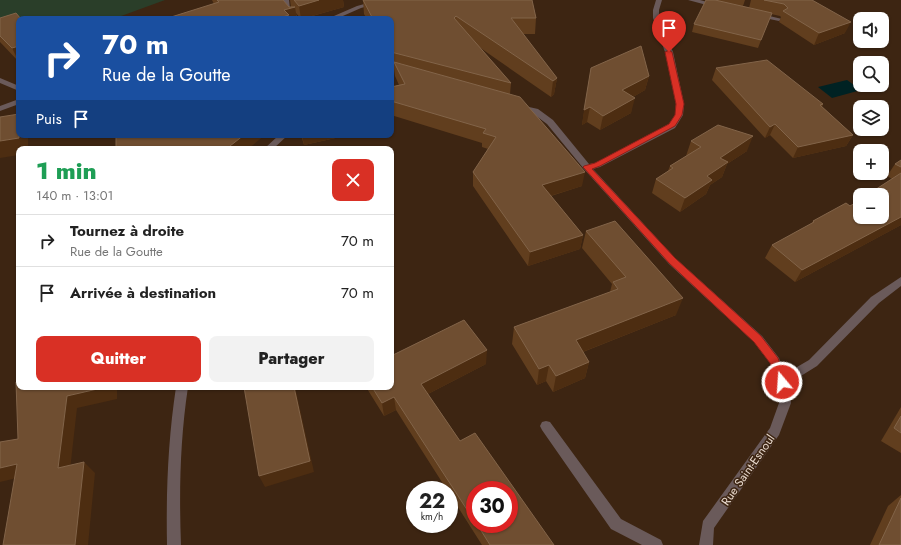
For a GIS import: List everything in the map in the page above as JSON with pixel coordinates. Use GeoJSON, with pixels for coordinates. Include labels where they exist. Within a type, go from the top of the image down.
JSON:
{"type":"FeatureCollection","features":[{"type":"Feature","properties":{"kind":"street"},"geometry":{"type":"LineString","coordinates":[[286,0],[287,10],[294,16]]}},
{"type":"Feature","properties":{"kind":"street"},"geometry":{"type":"LineString","coordinates":[[337,16],[359,7],[387,0]]}},
{"type":"Feature","properties":{"kind":"street"},"geometry":{"type":"LineString","coordinates":[[587,167],[597,165],[672,126],[679,115],[680,104],[669,52],[656,18],[656,10],[659,0]]}},
{"type":"Feature","properties":{"kind":"street"},"geometry":{"type":"LineString","coordinates":[[691,0],[726,8]]}},
{"type":"Feature","properties":{"kind":"street"},"geometry":{"type":"LineString","coordinates":[[747,13],[779,19]]}},
{"type":"Feature","properties":{"kind":"street"},"geometry":{"type":"LineString","coordinates":[[0,80],[16,88]]}},
{"type":"Feature","properties":{"kind":"street"},"geometry":{"type":"LineString","coordinates":[[0,109],[16,102]]}},
{"type":"Feature","properties":{"kind":"street","name":"Rue Saint-Esnoul"},"geometry":{"type":"LineString","coordinates":[[508,103],[535,111],[550,122],[587,167],[672,261],[758,339],[774,361],[782,382],[785,403],[775,431],[708,526],[706,545]]}},
{"type":"Feature","properties":{"kind":"street"},"geometry":{"type":"LineString","coordinates":[[271,146],[281,138]]}},
{"type":"Feature","properties":{"kind":"street"},"geometry":{"type":"LineString","coordinates":[[782,382],[813,363],[875,300],[901,281]]}},
{"type":"Feature","properties":{"kind":"street"},"geometry":{"type":"LineString","coordinates":[[174,545],[172,500],[182,390]]}},
{"type":"Feature","properties":{"kind":"street"},"geometry":{"type":"LineString","coordinates":[[546,426],[616,524],[656,545]]}},
{"type":"Feature","properties":{"kind":"green space"},"geometry":{"type":"Polygon","coordinates":[[[0,0],[165,0],[121,16],[16,16],[16,21],[0,29],[0,0]]]}},
{"type":"Feature","properties":{"kind":"water"},"geometry":{"type":"Polygon","coordinates":[[[847,80],[853,84],[854,92],[832,98],[818,87],[847,80]]]}},
{"type":"Feature","properties":{"kind":"building"},"geometry":{"type":"Polygon","coordinates":[[[217,0],[283,0],[289,7],[295,7],[284,10],[289,15],[286,16],[174,16],[219,2],[217,0]]]}},
{"type":"Feature","properties":{"kind":"building"},"geometry":{"type":"Polygon","coordinates":[[[294,0],[319,0],[299,6],[294,0]]]}},
{"type":"Feature","properties":{"kind":"building"},"geometry":{"type":"Polygon","coordinates":[[[363,0],[532,0],[536,18],[511,18],[557,78],[553,81],[456,16],[454,18],[511,83],[394,53],[394,16],[371,16],[363,0]]]}},
{"type":"Feature","properties":{"kind":"building"},"geometry":{"type":"Polygon","coordinates":[[[706,0],[715,0],[772,13],[761,40],[694,24],[706,0]]]}},
{"type":"Feature","properties":{"kind":"building"},"geometry":{"type":"Polygon","coordinates":[[[764,0],[812,0],[851,22],[819,33],[783,11],[788,8],[784,4],[764,0]]]}},
{"type":"Feature","properties":{"kind":"building"},"geometry":{"type":"Polygon","coordinates":[[[16,13],[18,16],[16,16],[16,47],[12,48],[0,36],[0,18],[16,13]]]}},
{"type":"Feature","properties":{"kind":"building"},"geometry":{"type":"Polygon","coordinates":[[[641,46],[649,76],[622,90],[635,98],[603,116],[590,107],[584,110],[591,68],[641,46]]]}},
{"type":"Feature","properties":{"kind":"building"},"geometry":{"type":"Polygon","coordinates":[[[767,60],[823,104],[820,105],[853,135],[798,147],[775,124],[770,127],[716,68],[767,60]]]}},
{"type":"Feature","properties":{"kind":"building"},"geometry":{"type":"Polygon","coordinates":[[[394,62],[520,97],[585,172],[542,185],[583,235],[530,252],[473,172],[496,137],[483,133],[486,129],[394,102],[394,86],[405,84],[394,62]]]}},
{"type":"Feature","properties":{"kind":"building"},"geometry":{"type":"Polygon","coordinates":[[[16,114],[16,138],[19,138],[0,141],[0,117],[16,114]]]}},
{"type":"Feature","properties":{"kind":"building"},"geometry":{"type":"Polygon","coordinates":[[[718,125],[753,136],[720,158],[728,162],[707,176],[712,180],[685,198],[656,179],[673,168],[670,166],[701,147],[691,141],[718,125]]]}},
{"type":"Feature","properties":{"kind":"building"},"geometry":{"type":"Polygon","coordinates":[[[116,138],[240,138],[230,146],[116,146],[116,138]]]}},
{"type":"Feature","properties":{"kind":"building"},"geometry":{"type":"Polygon","coordinates":[[[901,160],[901,167],[895,164],[901,160]]]}},
{"type":"Feature","properties":{"kind":"building"},"geometry":{"type":"Polygon","coordinates":[[[901,173],[901,217],[889,223],[889,188],[878,188],[901,173]]]}},
{"type":"Feature","properties":{"kind":"building"},"geometry":{"type":"Polygon","coordinates":[[[846,203],[850,206],[853,204],[853,224],[888,224],[802,270],[772,245],[846,203]]]}},
{"type":"Feature","properties":{"kind":"building"},"geometry":{"type":"Polygon","coordinates":[[[615,221],[683,298],[576,340],[589,362],[556,376],[549,365],[539,369],[514,327],[618,289],[613,282],[626,277],[586,231],[615,221]]]}},
{"type":"Feature","properties":{"kind":"building"},"geometry":{"type":"Polygon","coordinates":[[[464,320],[487,350],[421,384],[460,441],[475,433],[509,481],[466,481],[466,508],[458,496],[458,481],[448,481],[394,397],[382,403],[374,390],[394,390],[394,355],[464,320]]]}},
{"type":"Feature","properties":{"kind":"building"},"geometry":{"type":"Polygon","coordinates":[[[16,390],[93,390],[67,396],[58,468],[84,462],[75,545],[3,545],[17,464],[0,468],[0,442],[18,439],[16,390]]]}},
{"type":"Feature","properties":{"kind":"building"},"geometry":{"type":"Polygon","coordinates":[[[245,390],[295,390],[310,461],[259,476],[245,390]]]}},
{"type":"Feature","properties":{"kind":"building"},"geometry":{"type":"Polygon","coordinates":[[[901,416],[901,433],[894,428],[901,416]]]}},
{"type":"Feature","properties":{"kind":"building"},"geometry":{"type":"Polygon","coordinates":[[[518,494],[554,545],[490,545],[483,533],[518,533],[518,494]]]}},
{"type":"Feature","properties":{"kind":"building"},"geometry":{"type":"Polygon","coordinates":[[[901,498],[901,545],[879,545],[901,498]]]}},
{"type":"Feature","properties":{"kind":"route"},"geometry":{"type":"LineString","coordinates":[[669,52],[680,104],[679,115],[672,126],[597,165],[587,167],[672,261],[758,339],[774,361],[782,382]]}}]}
